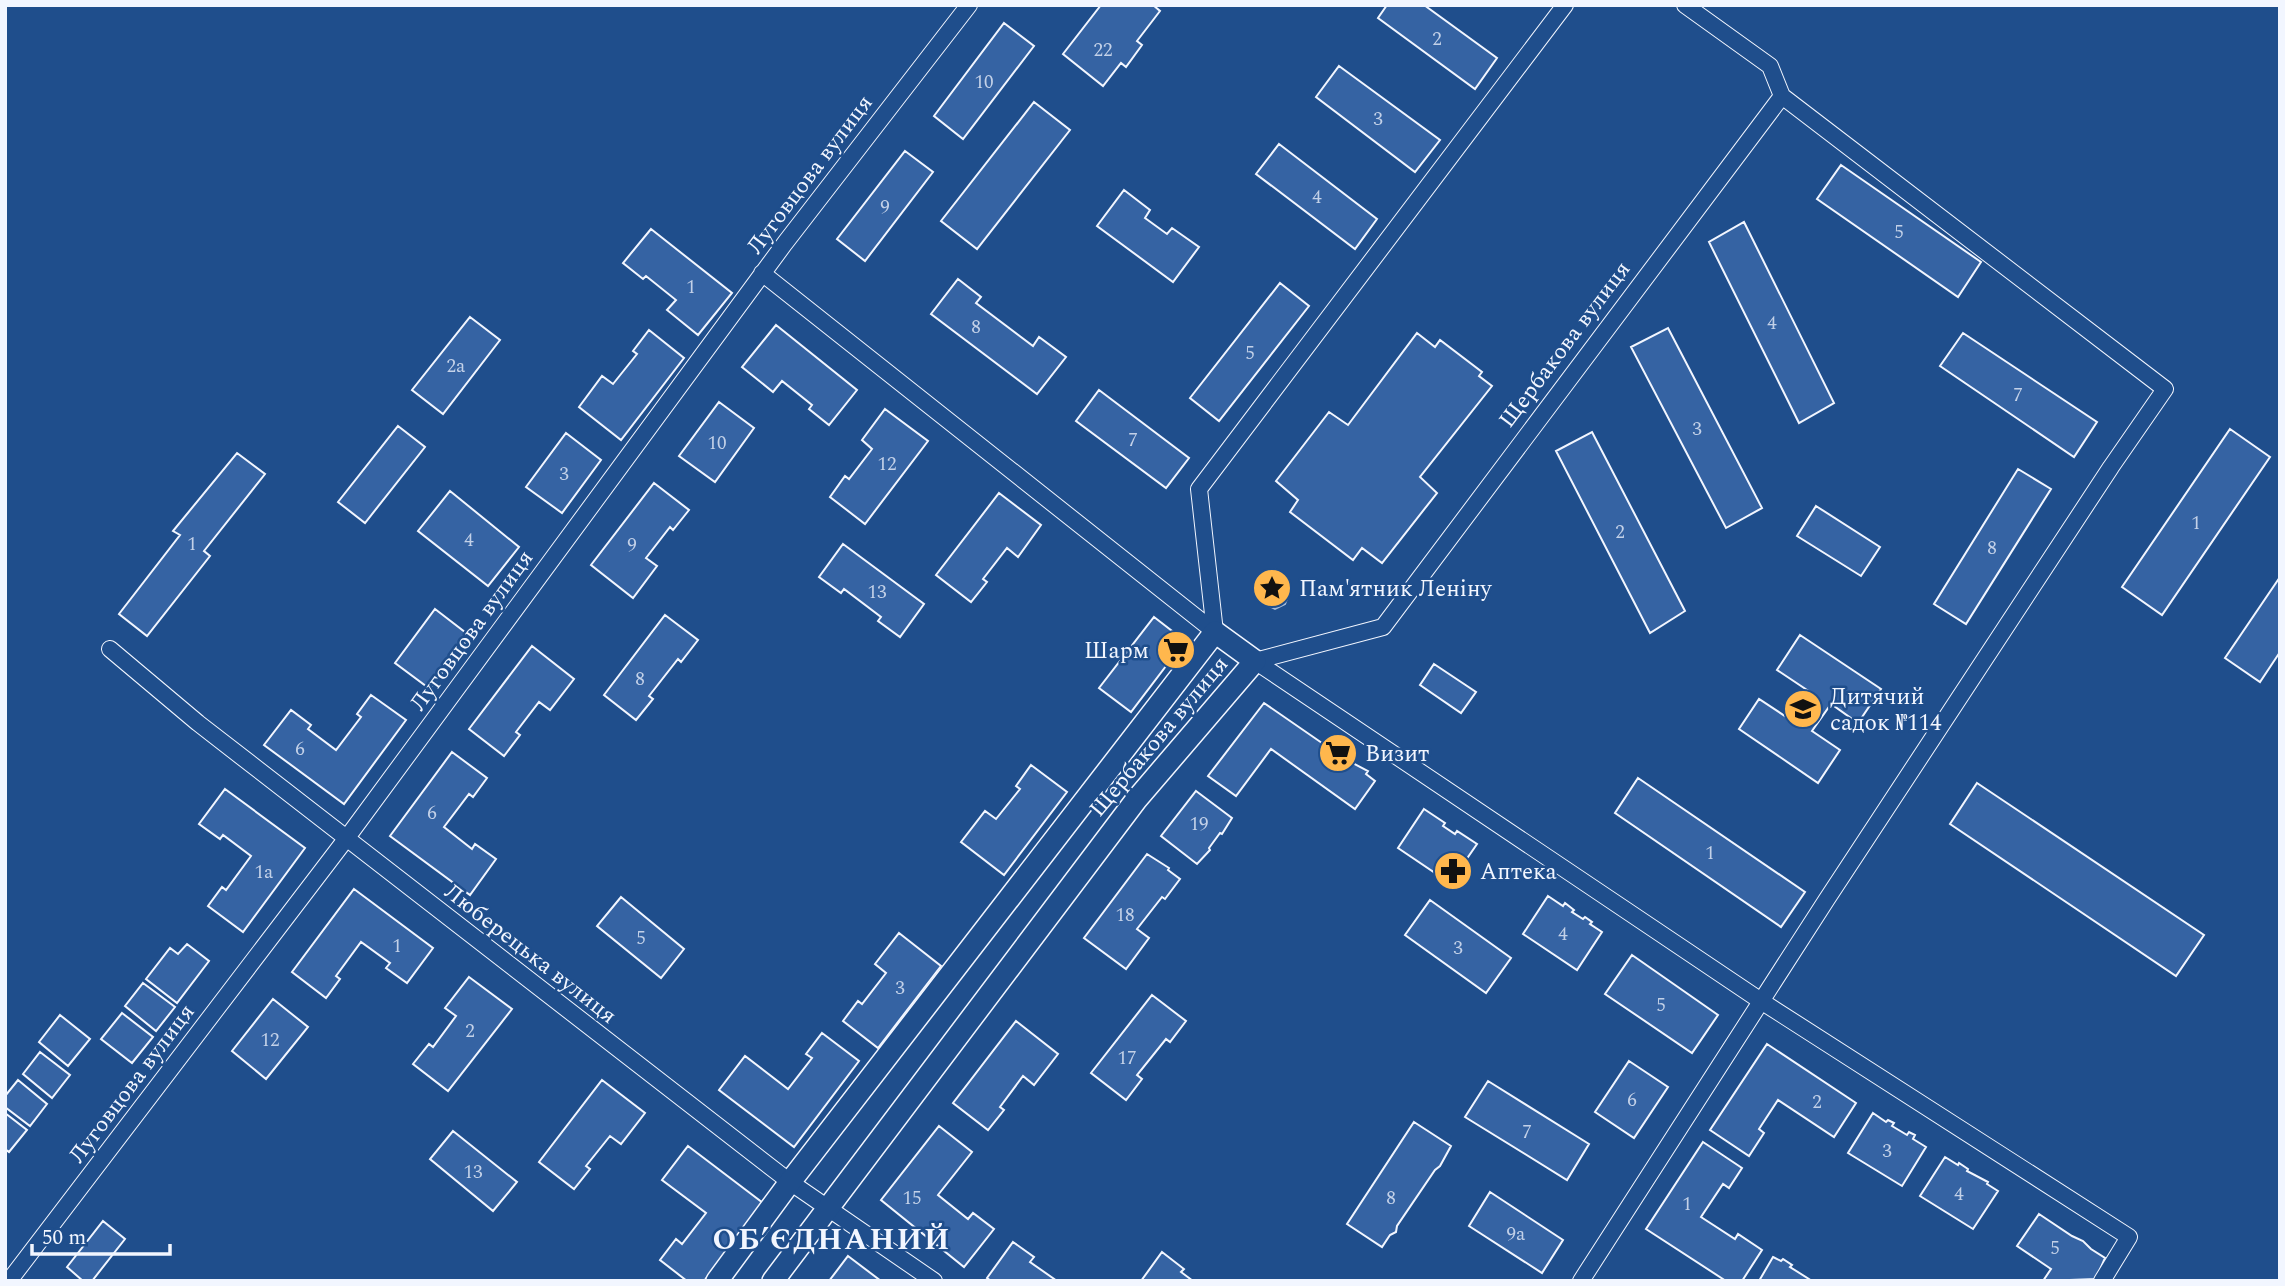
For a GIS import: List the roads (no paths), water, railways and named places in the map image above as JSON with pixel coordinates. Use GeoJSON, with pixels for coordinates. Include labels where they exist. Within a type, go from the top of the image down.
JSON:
{"type":"FeatureCollection","features":[{"type":"Feature","properties":{"kind":"street","name":"Луговцова вулиця"},"geometry":{"type":"LineString","coordinates":[[9,1281],[346,839],[762,273],[969,5]]}},
{"type":"Feature","properties":{"kind":"street","name":"Щербакова вулиця"},"geometry":{"type":"LineString","coordinates":[[717,1281],[790,1182],[1215,632],[1199,489],[1565,5]]}},
{"type":"Feature","properties":{"kind":"street"},"geometry":{"type":"LineString","coordinates":[[1581,1281],[2110,467],[2165,389],[1782,96],[1770,66],[1685,5]]}},
{"type":"Feature","properties":{"kind":"street","name":"Щербакова вулиця"},"geometry":{"type":"LineString","coordinates":[[773,1281],[1136,800],[1255,661],[1383,627],[1782,96]]}},
{"type":"Feature","properties":{"kind":"street"},"geometry":{"type":"LineString","coordinates":[[762,273],[1255,661],[1760,1002],[2129,1237],[2102,1281]]}},
{"type":"Feature","properties":{"kind":"street","name":"Люберецька вулиця"},"geometry":{"type":"LineString","coordinates":[[110,649],[198,723],[790,1182],[934,1281]]}},
{"type":"Feature","properties":{"kind":"place","name":"Пам'ятник Леніну"},"geometry":{"type":"Point","coordinates":[1272,588]}},
{"type":"Feature","properties":{"kind":"place","name":"Шарм"},"geometry":{"type":"Point","coordinates":[1176,650]}},
{"type":"Feature","properties":{"kind":"place","name":"Дитячий садок №114"},"geometry":{"type":"Point","coordinates":[1803,709]}},
{"type":"Feature","properties":{"kind":"place","name":"Визит"},"geometry":{"type":"Point","coordinates":[1338,753]}},
{"type":"Feature","properties":{"kind":"place","name":"Аптека"},"geometry":{"type":"Point","coordinates":[1453,871]}},
{"type":"Feature","properties":{"kind":"district","name":"ОБ’ЄДНАНИЙ"},"geometry":{"type":"Point","coordinates":[832,1239]}}]}
